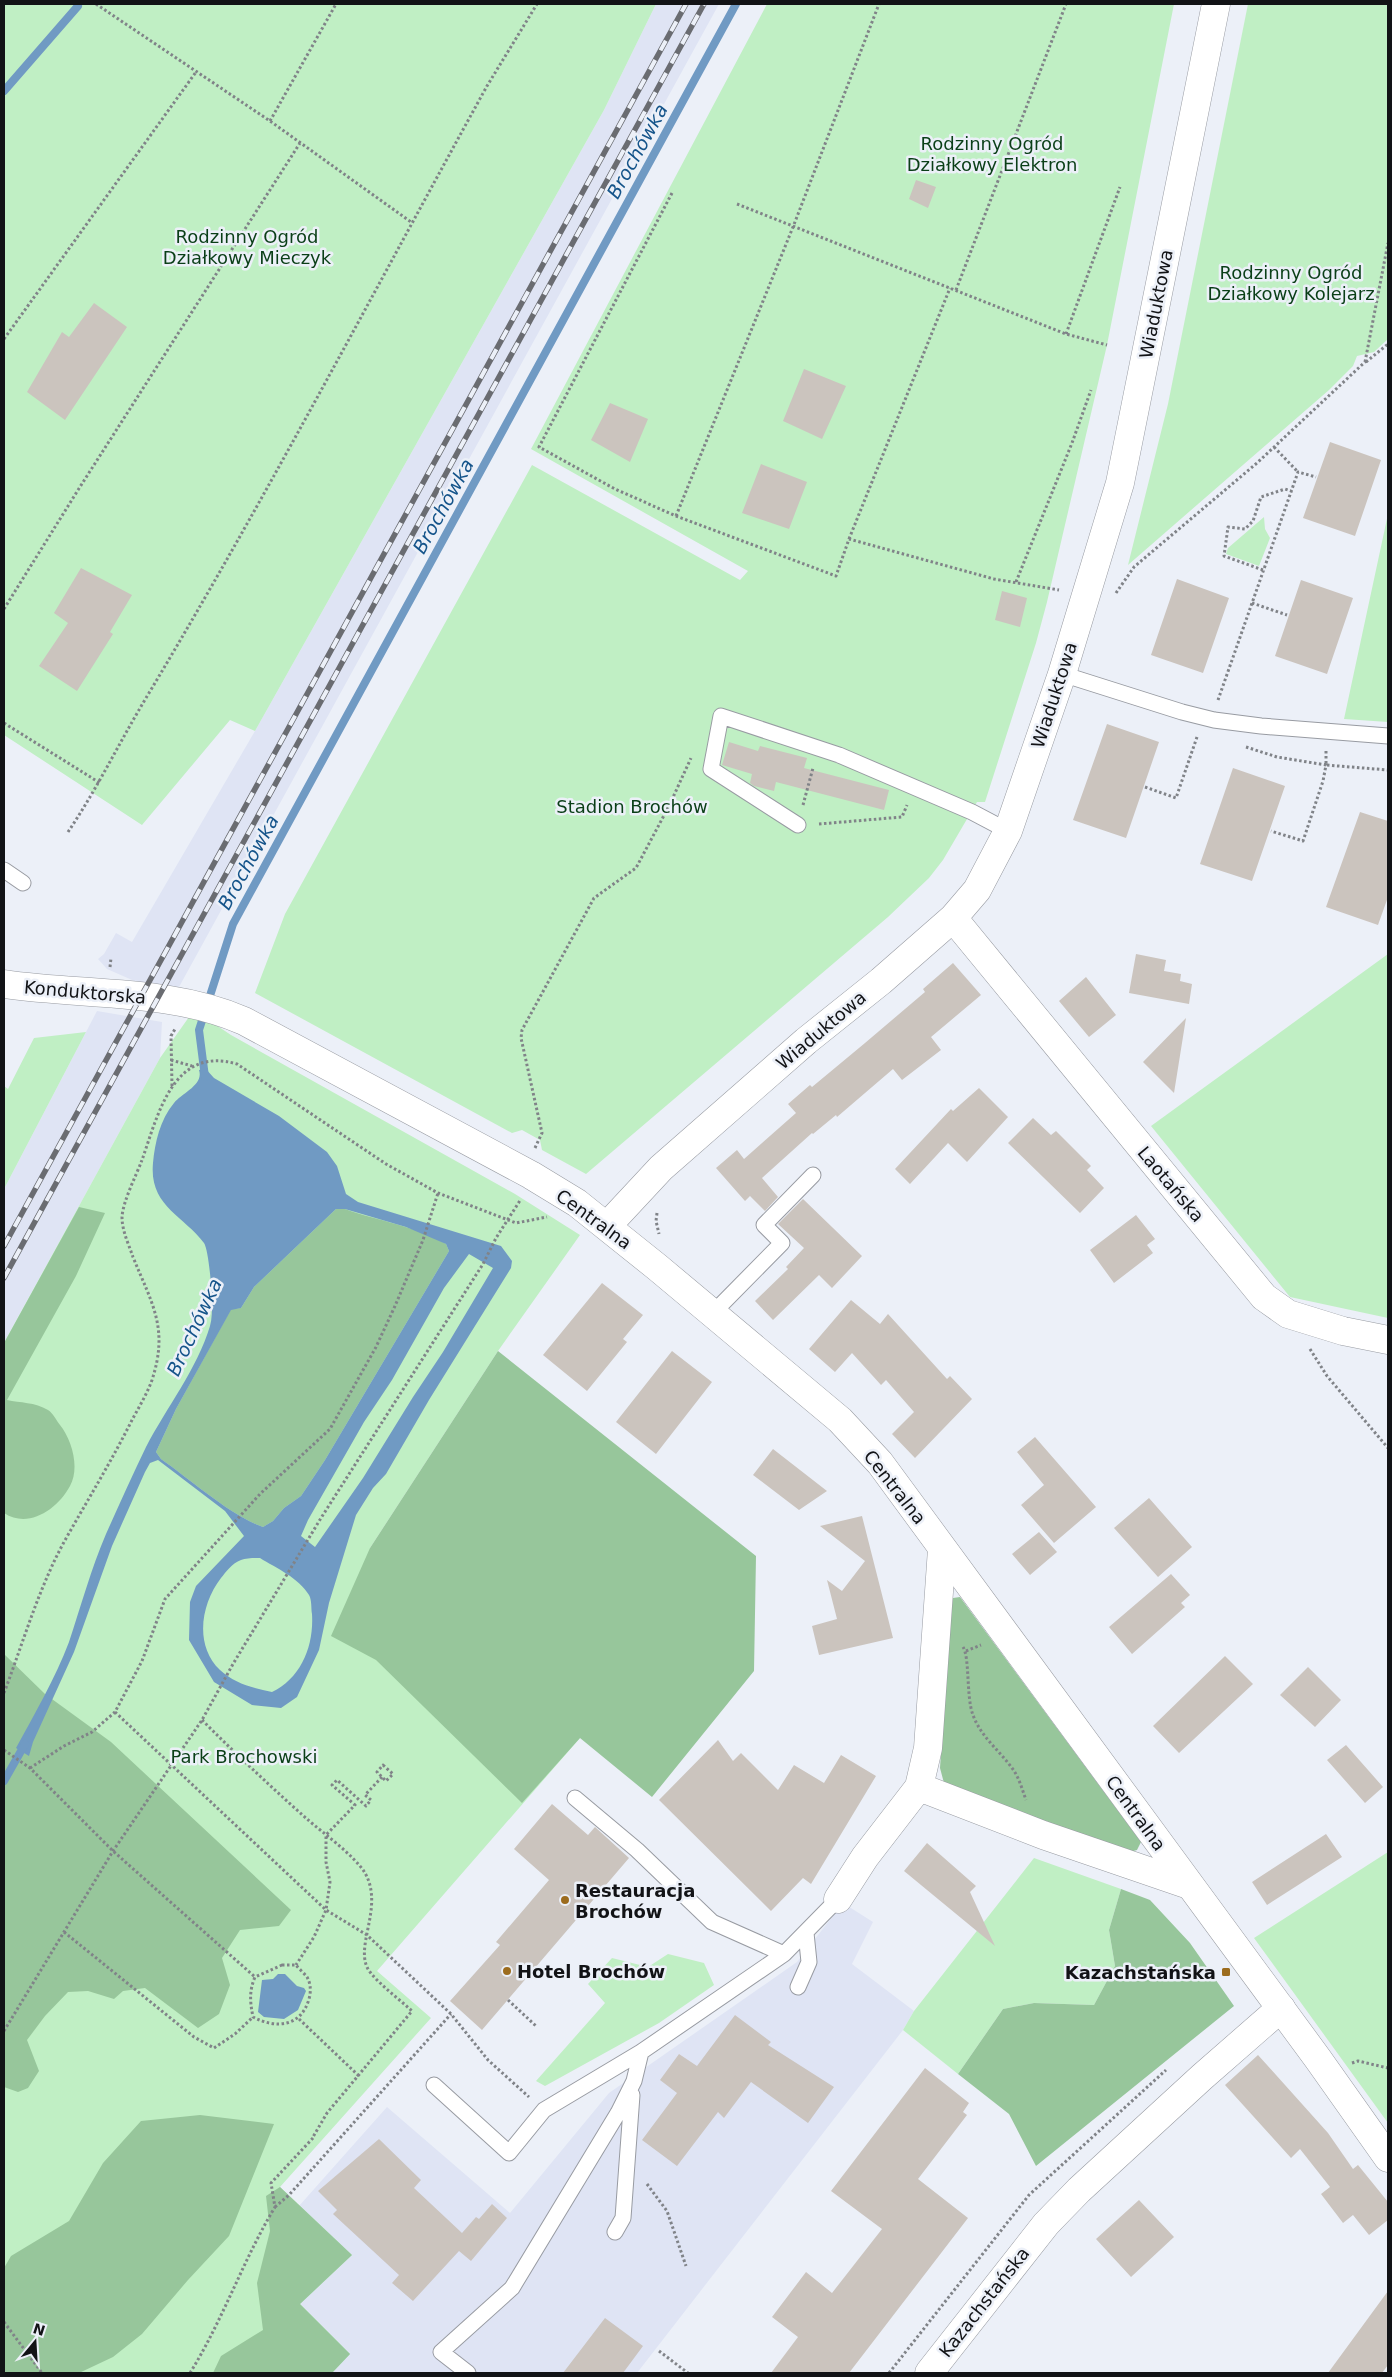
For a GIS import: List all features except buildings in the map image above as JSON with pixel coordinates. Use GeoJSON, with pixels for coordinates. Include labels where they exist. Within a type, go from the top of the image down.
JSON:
{"type":"FeatureCollection","features":[{"type":"Feature","properties":{"kind":"street","name":"Wiaduktowa"},"geometry":{"type":"LineString","coordinates":[[607,1226],[661,1168],[806,1041],[881,981],[953,918],[977,890],[1008,831],[1062,674],[1120,483],[1216,4]]}},
{"type":"Feature","properties":{"kind":"street","name":"Laotańska"},"geometry":{"type":"LineString","coordinates":[[953,918],[1264,1297],[1288,1314],[1342,1332],[1388,1340]]}},
{"type":"Feature","properties":{"kind":"street","name":"Konduktorska"},"geometry":{"type":"LineString","coordinates":[[4,984],[132,995],[176,1002]]}},
{"type":"Feature","properties":{"kind":"street","name":"Centralna"},"geometry":{"type":"LineString","coordinates":[[176,1002],[223,1012],[322,1062],[531,1175],[577,1203],[713,1313],[840,1420],[880,1462],[942,1549],[1281,2008],[1388,2158]]}},
{"type":"Feature","properties":{"kind":"street"},"geometry":{"type":"LineString","coordinates":[[838,1899],[865,1857],[919,1787],[928,1748],[942,1549]]}},
{"type":"Feature","properties":{"kind":"street","name":"Centralna"},"geometry":{"type":"LineString","coordinates":[[919,1787],[1023,1827],[1189,1885]]}},
{"type":"Feature","properties":{"kind":"street","name":"Kazachstańska"},"geometry":{"type":"LineString","coordinates":[[929,2373],[1018,2257],[1066,2204],[1202,2077],[1281,2008]]}},
{"type":"Feature","properties":{"kind":"lane"},"geometry":{"type":"LineString","coordinates":[[1062,674],[1208,719],[1261,726],[1388,736]]}},
{"type":"Feature","properties":{"kind":"lane"},"geometry":{"type":"LineString","coordinates":[[798,825],[711,769],[721,716],[839,754],[972,812],[1008,831]]}},
{"type":"Feature","properties":{"kind":"lane"},"geometry":{"type":"LineString","coordinates":[[4,870],[23,883]]}},
{"type":"Feature","properties":{"kind":"lane"},"geometry":{"type":"LineString","coordinates":[[713,1313],[782,1243],[764,1225],[814,1175]]}},
{"type":"Feature","properties":{"kind":"lane"},"geometry":{"type":"LineString","coordinates":[[575,1798],[637,1850],[712,1922],[784,1954]]}},
{"type":"Feature","properties":{"kind":"lane"},"geometry":{"type":"LineString","coordinates":[[434,2085],[509,2153],[544,2110],[641,2052],[784,1954],[838,1899]]}},
{"type":"Feature","properties":{"kind":"lane"},"geometry":{"type":"LineString","coordinates":[[798,1987],[809,1962],[806,1932]]}},
{"type":"Feature","properties":{"kind":"lane"},"geometry":{"type":"LineString","coordinates":[[614,2232],[623,2218],[626,2195],[626,2156],[634,2081],[641,2052]]}},
{"type":"Feature","properties":{"kind":"lane"},"geometry":{"type":"LineString","coordinates":[[468,2373],[441,2352],[512,2288],[561,2204],[618,2114],[634,2081]]}},
{"type":"Feature","properties":{"kind":"path"},"geometry":{"type":"LineString","coordinates":[[96,4],[270,121],[412,222]]}},
{"type":"Feature","properties":{"kind":"path"},"geometry":{"type":"LineString","coordinates":[[270,121],[336,4]]}},
{"type":"Feature","properties":{"kind":"path"},"geometry":{"type":"LineString","coordinates":[[68,832],[100,784],[138,712],[202,604],[290,448],[487,86],[536,4]]}},
{"type":"Feature","properties":{"kind":"path"},"geometry":{"type":"LineString","coordinates":[[676,516],[794,227],[879,4]]}},
{"type":"Feature","properties":{"kind":"path"},"geometry":{"type":"LineString","coordinates":[[956,290],[1066,4]]}},
{"type":"Feature","properties":{"kind":"path"},"geometry":{"type":"LineString","coordinates":[[4,340],[196,72]]}},
{"type":"Feature","properties":{"kind":"path"},"geometry":{"type":"LineString","coordinates":[[4,609],[300,143]]}},
{"type":"Feature","properties":{"kind":"path"},"geometry":{"type":"LineString","coordinates":[[1066,334],[1120,186]]}},
{"type":"Feature","properties":{"kind":"path"},"geometry":{"type":"LineString","coordinates":[[672,193],[539,447],[615,489],[676,516],[836,576],[849,539],[950,288]]}},
{"type":"Feature","properties":{"kind":"path"},"geometry":{"type":"LineString","coordinates":[[736,204],[1066,334],[1107,345]]}},
{"type":"Feature","properties":{"kind":"path"},"geometry":{"type":"LineString","coordinates":[[1366,362],[1388,243]]}},
{"type":"Feature","properties":{"kind":"path"},"geometry":{"type":"LineString","coordinates":[[1113,598],[1134,568],[1388,344]]}},
{"type":"Feature","properties":{"kind":"path"},"geometry":{"type":"LineString","coordinates":[[1016,582],[1072,443],[1091,390]]}},
{"type":"Feature","properties":{"kind":"path"},"geometry":{"type":"LineString","coordinates":[[1274,446],[1298,472],[1316,477]]}},
{"type":"Feature","properties":{"kind":"path"},"geometry":{"type":"LineString","coordinates":[[1145,787],[1176,798],[1208,719],[1215,710],[1298,472]]}},
{"type":"Feature","properties":{"kind":"path"},"geometry":{"type":"LineString","coordinates":[[1264,570],[1224,556],[1228,526],[1245,529],[1253,521],[1261,497],[1285,490],[1291,491]]}},
{"type":"Feature","properties":{"kind":"path"},"geometry":{"type":"LineString","coordinates":[[849,539],[994,579],[1049,588]]}},
{"type":"Feature","properties":{"kind":"path"},"geometry":{"type":"LineString","coordinates":[[1252,604],[1287,615]]}},
{"type":"Feature","properties":{"kind":"path"},"geometry":{"type":"LineString","coordinates":[[4,723],[100,784]]}},
{"type":"Feature","properties":{"kind":"path"},"geometry":{"type":"LineString","coordinates":[[1271,831],[1303,841],[1323,781],[1326,765],[1326,731]]}},
{"type":"Feature","properties":{"kind":"path"},"geometry":{"type":"LineString","coordinates":[[818,748],[798,825],[902,817],[916,788]]}},
{"type":"Feature","properties":{"kind":"path"},"geometry":{"type":"LineString","coordinates":[[533,1153],[542,1134],[521,1038],[522,1030],[594,898],[636,868],[669,806],[692,756],[714,749]]}},
{"type":"Feature","properties":{"kind":"path"},"geometry":{"type":"LineString","coordinates":[[1326,765],[1388,770]]}},
{"type":"Feature","properties":{"kind":"path"},"geometry":{"type":"LineString","coordinates":[[172,1086],[171,1036],[186,1013],[176,1002]]}},
{"type":"Feature","properties":{"kind":"path"},"geometry":{"type":"LineString","coordinates":[[171,1060],[193,1066]]}},
{"type":"Feature","properties":{"kind":"path"},"geometry":{"type":"LineString","coordinates":[[4,1693],[42,1588],[64,1544],[106,1471],[152,1381],[160,1350],[159,1324],[126,1240],[122,1218],[155,1123],[172,1086],[193,1066],[209,1060],[223,1060],[237,1064],[386,1164],[438,1193],[516,1223],[552,1216]]}},
{"type":"Feature","properties":{"kind":"path"},"geometry":{"type":"LineString","coordinates":[[4,2031],[113,1851],[202,1720],[233,1664],[306,1545],[483,1264],[507,1219],[526,1192]]}},
{"type":"Feature","properties":{"kind":"path"},"geometry":{"type":"LineString","coordinates":[[30,1768],[64,1746],[92,1732],[115,1712],[142,1660],[165,1599],[260,1494],[330,1429],[376,1347],[424,1240],[438,1193]]}},
{"type":"Feature","properties":{"kind":"path"},"geometry":{"type":"LineString","coordinates":[[1288,1314],[1327,1376],[1388,1448]]}},
{"type":"Feature","properties":{"kind":"path"},"geometry":{"type":"LineString","coordinates":[[938,1627],[952,1630],[966,1651],[966,1678],[972,1714],[984,1736],[1013,1769],[1020,1783],[1028,1809],[1023,1827]]}},
{"type":"Feature","properties":{"kind":"path"},"geometry":{"type":"LineString","coordinates":[[115,1712],[326,1910],[367,1935],[450,2014],[488,2060],[544,2110]]}},
{"type":"Feature","properties":{"kind":"path"},"geometry":{"type":"LineString","coordinates":[[202,1720],[259,1776],[326,1835],[365,1873],[372,1892],[372,1915],[363,1956],[370,1971],[412,2011],[360,2076],[327,2113],[313,2138],[271,2183],[275,2207]]}},
{"type":"Feature","properties":{"kind":"path"},"geometry":{"type":"LineString","coordinates":[[4,1750],[30,1768],[113,1851],[255,1977]]}},
{"type":"Feature","properties":{"kind":"path"},"geometry":{"type":"LineString","coordinates":[[384,1765],[393,1774],[386,1782],[382,1777],[377,1772],[384,1765]]}},
{"type":"Feature","properties":{"kind":"path"},"geometry":{"type":"LineString","coordinates":[[296,1965],[314,1937],[326,1910],[330,1882],[326,1862],[326,1835],[355,1805],[332,1785],[337,1780],[366,1806],[371,1800],[365,1794],[382,1777]]}},
{"type":"Feature","properties":{"kind":"path"},"geometry":{"type":"LineString","coordinates":[[64,1932],[194,2037],[214,2048],[235,2034],[253,2017]]}},
{"type":"Feature","properties":{"kind":"path"},"geometry":{"type":"LineString","coordinates":[[253,2017],[265,2024],[284,2025],[299,2019],[307,2006],[311,1990],[307,1977],[296,1965],[282,1965],[255,1977]]}},
{"type":"Feature","properties":{"kind":"path"},"geometry":{"type":"LineString","coordinates":[[253,2017],[250,1996],[255,1977]]}},
{"type":"Feature","properties":{"kind":"path"},"geometry":{"type":"LineString","coordinates":[[508,2000],[536,2026]]}},
{"type":"Feature","properties":{"kind":"path"},"geometry":{"type":"LineString","coordinates":[[190,2373],[208,2344],[254,2242],[275,2207],[289,2195],[450,2014]]}},
{"type":"Feature","properties":{"kind":"path"},"geometry":{"type":"LineString","coordinates":[[299,2019],[360,2076]]}},
{"type":"Feature","properties":{"kind":"path"},"geometry":{"type":"LineString","coordinates":[[1350,2064],[1358,2061],[1388,2068]]}},
{"type":"Feature","properties":{"kind":"path"},"geometry":{"type":"LineString","coordinates":[[626,2156],[667,2211],[686,2266]]}},
{"type":"Feature","properties":{"kind":"path"},"geometry":{"type":"LineString","coordinates":[[4,2322],[42,2373]]}},
{"type":"Feature","properties":{"kind":"path"},"geometry":{"type":"LineString","coordinates":[[659,2351],[688,2373]]}},
{"type":"Feature","properties":{"kind":"shaded area"},"geometry":{"type":"Polygon","coordinates":[[[656,4],[719,4],[179,987],[139,983],[107,969],[98,959],[104,954],[116,933],[132,942],[255,731],[604,110],[656,4]]]}},
{"type":"Feature","properties":{"kind":"shaded area"},"geometry":{"type":"Polygon","coordinates":[[[97,1011],[162,1022],[160,1058],[4,1343],[4,1189],[97,1011]]]}},
{"type":"Feature","properties":{"kind":"shaded area"},"geometry":{"type":"Polygon","coordinates":[[[843,1903],[873,1922],[852,1964],[914,2011],[903,2030],[637,2373],[332,2373],[349,2354],[300,2304],[299,2206],[387,2107],[510,2213],[609,2093],[797,1962],[843,1903]]]}},
{"type":"Feature","properties":{"kind":"green space","name":"Rodzinny Ogród Działkowy Mieczyk"},"geometry":{"type":"Polygon","coordinates":[[[4,4],[656,4],[604,110],[255,731],[230,720],[142,825],[4,735],[4,4]]]}},
{"type":"Feature","properties":{"kind":"green space"},"geometry":{"type":"Polygon","coordinates":[[[767,4],[1174,4],[1107,345],[1047,602],[1036,643],[985,802],[977,802],[943,860],[929,878],[888,917],[586,1174],[542,1150],[540,1140],[522,1130],[512,1133],[255,993],[285,914],[532,465],[740,580],[748,571],[531,449],[767,4]]]}},
{"type":"Feature","properties":{"kind":"green space","name":"Rodzinny Ogród Działkowy Kolejarz"},"geometry":{"type":"Polygon","coordinates":[[[1248,4],[1388,4],[1388,339],[1374,352],[1357,356],[1353,366],[1329,390],[1128,565],[1168,404],[1248,4]]]}},
{"type":"Feature","properties":{"kind":"green space"},"geometry":{"type":"Polygon","coordinates":[[[1388,514],[1388,722],[1344,719],[1388,514]]]}},
{"type":"Feature","properties":{"kind":"green space"},"geometry":{"type":"Polygon","coordinates":[[[1264,517],[1265,529],[1270,538],[1259,566],[1226,554],[1228,548],[1264,517]]]}},
{"type":"Feature","properties":{"kind":"green space"},"geometry":{"type":"Polygon","coordinates":[[[1388,954],[1388,1318],[1290,1297],[1151,1126],[1388,954]]]}},
{"type":"Feature","properties":{"kind":"green space","name":"Park Brochowski"},"geometry":{"type":"Polygon","coordinates":[[[189,1017],[210,1021],[231,1035],[515,1194],[580,1235],[498,1351],[370,1548],[580,1738],[377,1971],[431,2018],[280,2187],[352,2255],[300,2304],[350,2354],[332,2373],[4,2373],[4,1343],[160,1058],[189,1017]]]}},
{"type":"Feature","properties":{"kind":"green space"},"geometry":{"type":"Polygon","coordinates":[[[86,1032],[4,1189],[4,1086],[8,1089],[34,1038],[86,1032]]]}},
{"type":"Feature","properties":{"kind":"green space"},"geometry":{"type":"Polygon","coordinates":[[[79,1207],[105,1213],[76,1276],[7,1400],[38,1405],[51,1413],[64,1431],[71,1446],[74,1463],[73,1479],[58,1503],[41,1515],[23,1519],[4,1513],[4,1343],[79,1207]]]}},
{"type":"Feature","properties":{"kind":"green space"},"geometry":{"type":"Polygon","coordinates":[[[336,1209],[345,1209],[410,1228],[446,1244],[449,1251],[325,1460],[301,1496],[284,1508],[273,1521],[263,1527],[224,1506],[161,1459],[156,1452],[176,1409],[231,1309],[241,1308],[254,1287],[336,1209]]]}},
{"type":"Feature","properties":{"kind":"green space"},"geometry":{"type":"Polygon","coordinates":[[[498,1351],[756,1556],[754,1671],[652,1797],[580,1738],[522,1803],[376,1660],[331,1636],[370,1548],[498,1351]]]}},
{"type":"Feature","properties":{"kind":"green space"},"geometry":{"type":"Polygon","coordinates":[[[960,1597],[1141,1842],[1137,1850],[1130,1852],[953,1789],[944,1783],[940,1768],[951,1601],[953,1598],[960,1597]]]}},
{"type":"Feature","properties":{"kind":"green space"},"geometry":{"type":"Polygon","coordinates":[[[4,1654],[45,1694],[111,1742],[291,1910],[279,1926],[240,1930],[222,1958],[230,1985],[219,2014],[198,2028],[145,1988],[123,1991],[114,1999],[88,1991],[68,1992],[45,2016],[27,2040],[39,2071],[28,2088],[18,2092],[4,2087],[4,1654]]]}},
{"type":"Feature","properties":{"kind":"green space"},"geometry":{"type":"Polygon","coordinates":[[[1388,1852],[1388,2123],[1254,1938],[1388,1852]]]}},
{"type":"Feature","properties":{"kind":"green space"},"geometry":{"type":"Polygon","coordinates":[[[1034,1858],[1121,1889],[1109,1930],[1115,1966],[1094,2005],[1034,2003],[1003,2009],[958,2074],[903,2030],[914,2011],[1034,1858]]]}},
{"type":"Feature","properties":{"kind":"green space"},"geometry":{"type":"Polygon","coordinates":[[[1121,1889],[1150,1900],[1190,1943],[1234,2006],[1036,2166],[1009,2114],[958,2074],[1003,2009],[1034,2003],[1094,2005],[1115,1966],[1109,1930],[1121,1889]]]}},
{"type":"Feature","properties":{"kind":"green space"},"geometry":{"type":"Polygon","coordinates":[[[668,1954],[704,1963],[714,1985],[659,2023],[545,2086],[536,2081],[605,2003],[588,1984],[612,1958],[648,1967],[668,1954]]]}},
{"type":"Feature","properties":{"kind":"green space"},"geometry":{"type":"Polygon","coordinates":[[[200,2115],[274,2124],[229,2236],[142,2334],[113,2357],[79,2373],[4,2373],[4,2268],[11,2256],[69,2221],[103,2163],[141,2121],[200,2115]]]}},
{"type":"Feature","properties":{"kind":"green space"},"geometry":{"type":"Polygon","coordinates":[[[280,2187],[352,2255],[300,2304],[350,2354],[332,2373],[213,2373],[221,2356],[263,2330],[257,2283],[270,2231],[266,2196],[280,2187]]]}},
{"type":"Feature","properties":{"kind":"water"},"geometry":{"type":"Polygon","coordinates":[[[205,1068],[214,1078],[279,1116],[327,1152],[337,1166],[346,1194],[358,1202],[501,1246],[512,1261],[511,1268],[429,1400],[386,1474],[373,1488],[356,1515],[329,1603],[319,1650],[297,1697],[281,1708],[252,1705],[214,1682],[189,1640],[190,1602],[196,1586],[244,1536],[225,1511],[158,1460],[150,1463],[145,1472],[112,1546],[74,1652],[33,1742],[29,1756],[16,1748],[44,1696],[69,1642],[106,1534],[146,1447],[190,1373],[210,1326],[212,1298],[206,1247],[196,1233],[169,1209],[162,1200],[156,1190],[153,1178],[155,1147],[162,1124],[174,1103],[198,1080],[199,1070],[205,1068]],[[336,1209],[254,1287],[241,1308],[231,1310],[176,1409],[156,1452],[161,1459],[224,1506],[263,1527],[273,1521],[284,1508],[301,1496],[325,1460],[449,1251],[446,1244],[406,1227],[345,1209],[336,1209]],[[469,1254],[444,1288],[392,1380],[364,1422],[308,1520],[301,1536],[315,1547],[363,1478],[443,1352],[493,1268],[469,1254]],[[260,1558],[245,1559],[235,1563],[214,1588],[205,1612],[203,1624],[206,1649],[212,1660],[225,1675],[257,1689],[272,1692],[291,1678],[304,1660],[311,1638],[311,1602],[305,1589],[293,1578],[260,1558]]]}},
{"type":"Feature","properties":{"kind":"water"},"geometry":{"type":"Polygon","coordinates":[[[278,1974],[285,1974],[297,1986],[304,1988],[306,1991],[298,2010],[284,2019],[264,2017],[258,2012],[262,1980],[273,1979],[278,1974]]]}},
{"type":"Feature","properties":{"kind":"waterway","name":"Brochówka"},"geometry":{"type":"LineString","coordinates":[[205,1077],[199,1030],[233,924],[736,4]]}},
{"type":"Feature","properties":{"kind":"waterway"},"geometry":{"type":"LineString","coordinates":[[4,91],[78,6]]}},
{"type":"Feature","properties":{"kind":"waterway","name":"Brochówka"},"geometry":{"type":"LineString","coordinates":[[4,1781],[25,1744]]}},
{"type":"Feature","properties":{"kind":"railway"},"geometry":{"type":"LineString","coordinates":[[4,1246],[686,4]]}},
{"type":"Feature","properties":{"kind":"railway"},"geometry":{"type":"LineString","coordinates":[[4,1278],[704,4]]}},
{"type":"Feature","properties":{"kind":"place","name":"Restauracja Brochów"},"geometry":{"type":"Point","coordinates":[565,1900]}},
{"type":"Feature","properties":{"kind":"place","name":"Hotel Brochów"},"geometry":{"type":"Point","coordinates":[507,1971]}},
{"type":"Feature","properties":{"kind":"place","name":"Kazachstańska"},"geometry":{"type":"Point","coordinates":[1226,1972]}},
{"type":"Feature","properties":{"kind":"park label","name":"Rodzinny Ogród Działkowy Elektron"},"geometry":{"type":"Point","coordinates":[992,153]}},
{"type":"Feature","properties":{"kind":"park label","name":"Stadion Brochów"},"geometry":{"type":"Point","coordinates":[632,806]}}]}
